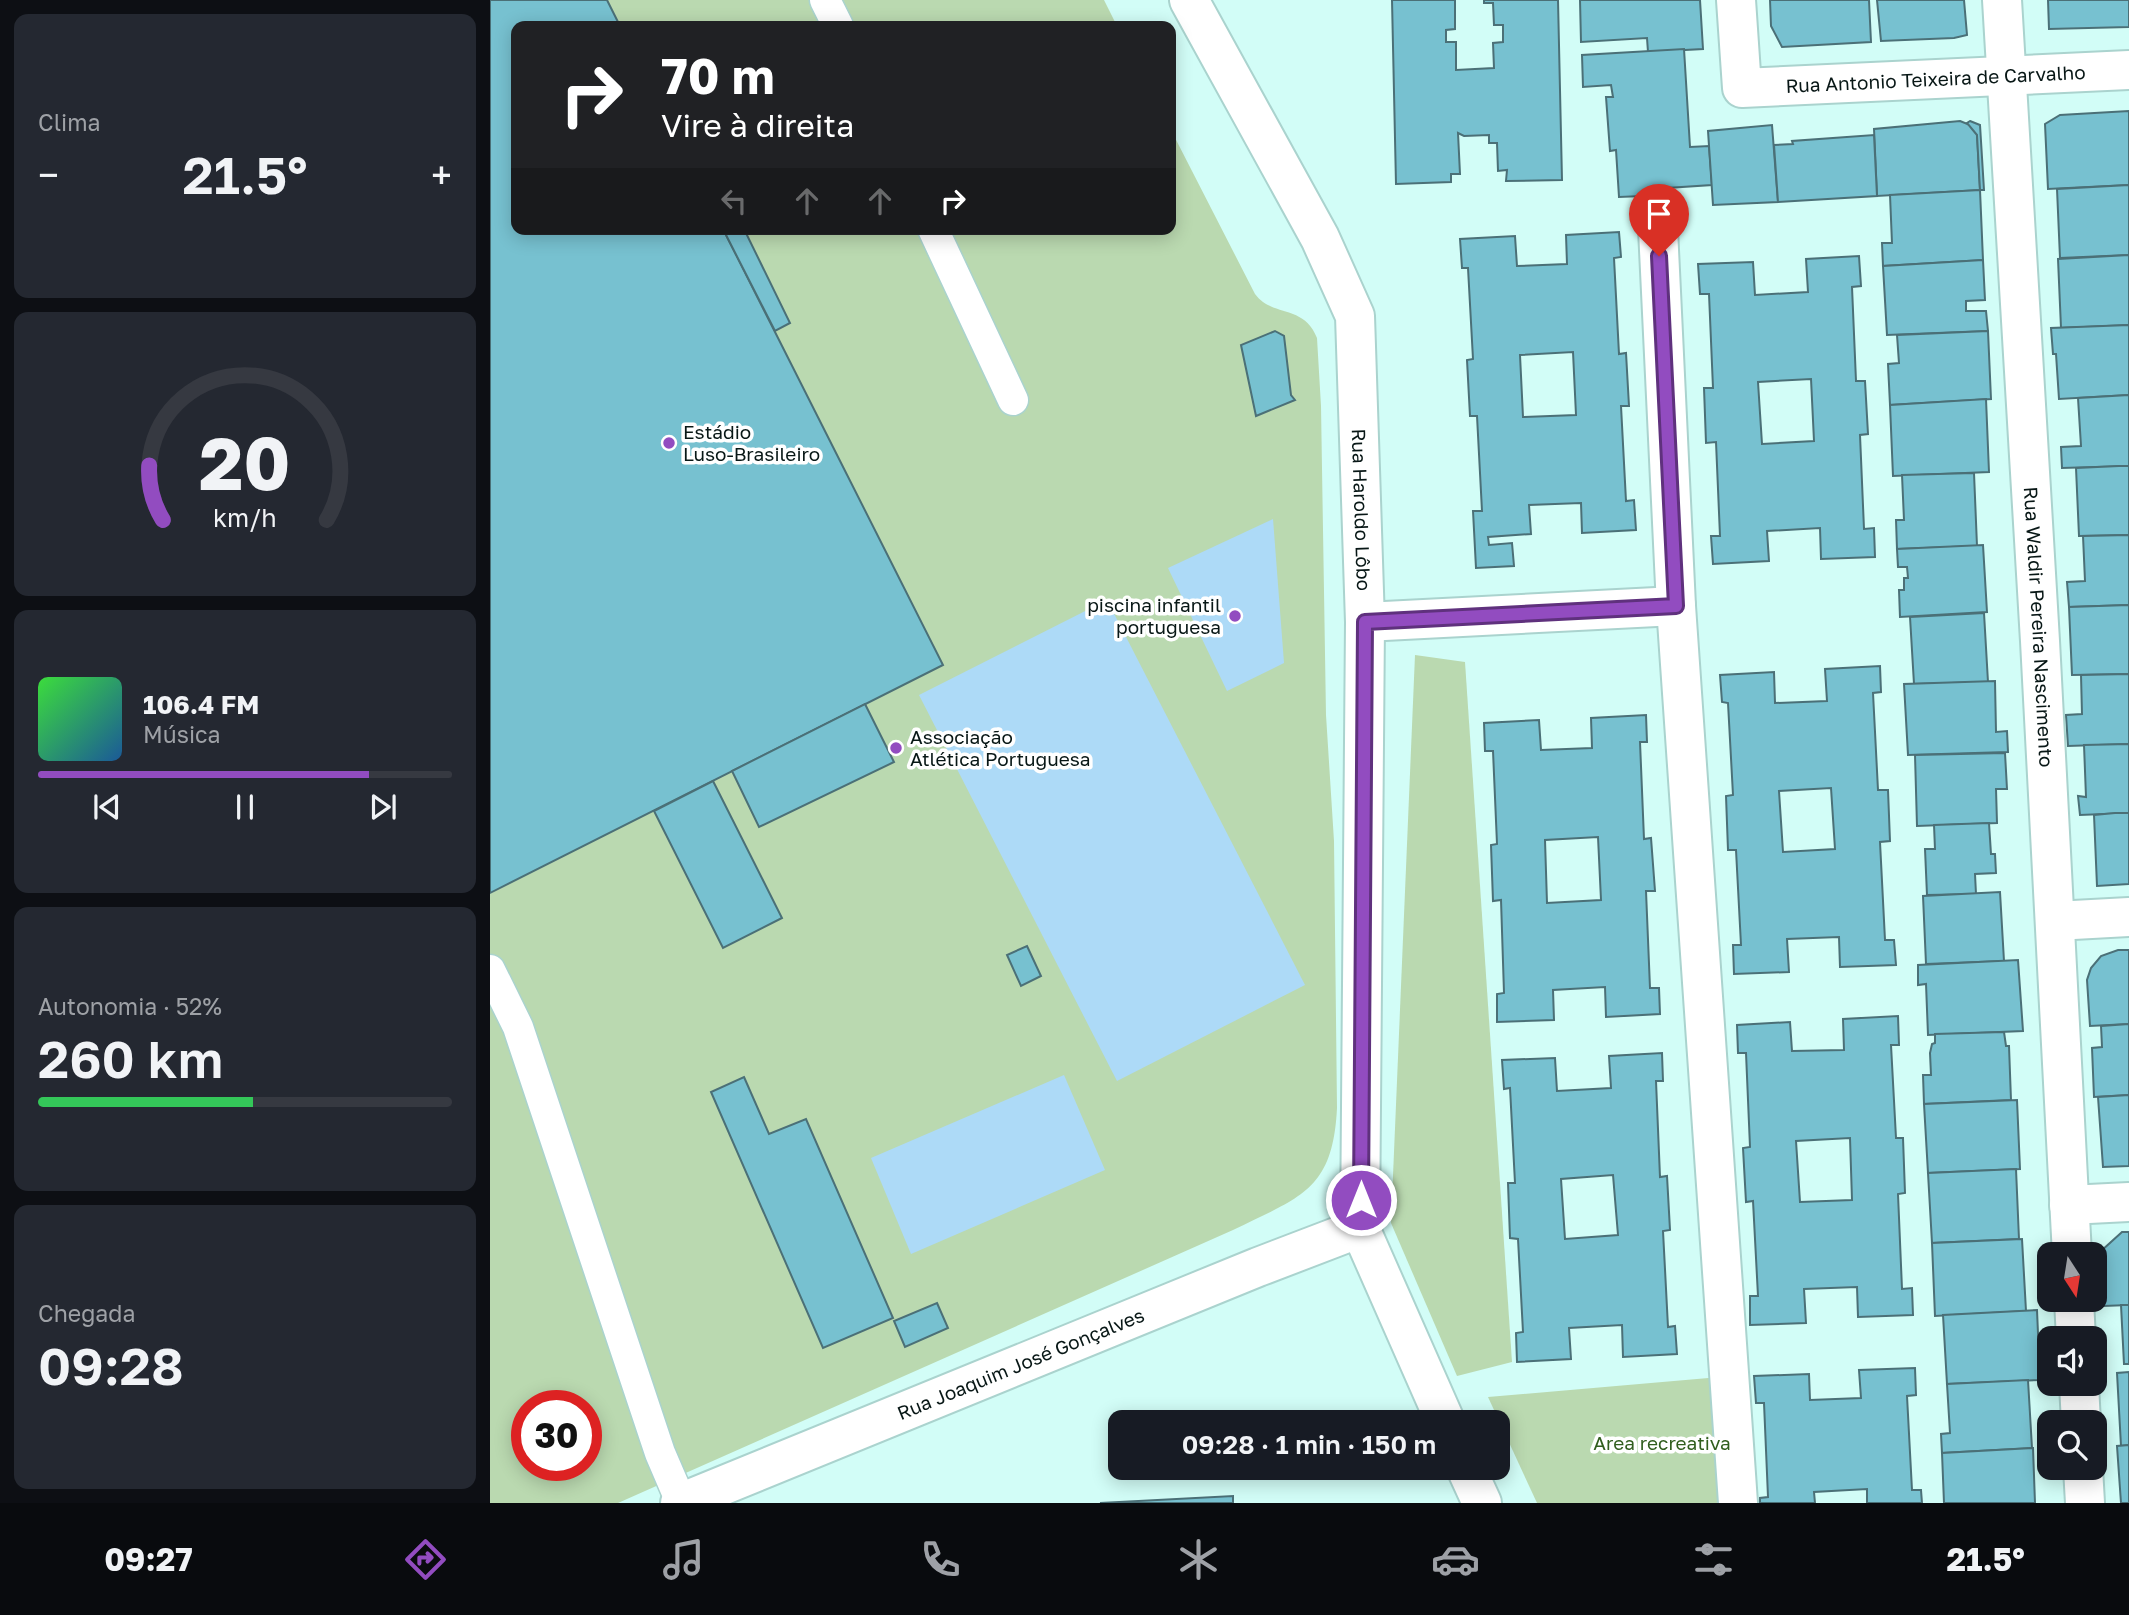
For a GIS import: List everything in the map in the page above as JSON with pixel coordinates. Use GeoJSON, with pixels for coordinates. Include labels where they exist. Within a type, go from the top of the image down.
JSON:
{"type":"FeatureCollection","features":[{"type":"Feature","properties":{"kind":"street","name":"Rua Haroldo Lôbo"},"geometry":{"type":"LineString","coordinates":[[1189,0],[1320,238],[1355,316],[1365,622],[1360,1228],[1440,1410]]}},
{"type":"Feature","properties":{"kind":"street","name":"Rua Antonio Teixeira de Carvalho"},"geometry":{"type":"LineString","coordinates":[[1736,0],[1742,88],[2129,70]]}},
{"type":"Feature","properties":{"kind":"street","name":"Rua Waldir Pereira Nascimento"},"geometry":{"type":"LineString","coordinates":[[2002,0],[2055,921],[2070,1242]]}},
{"type":"Feature","properties":{"kind":"street"},"geometry":{"type":"LineString","coordinates":[[1658,229],[1676,606],[1738,1503]]}},
{"type":"Feature","properties":{"kind":"street"},"geometry":{"type":"LineString","coordinates":[[1365,622],[1676,606]]}},
{"type":"Feature","properties":{"kind":"street"},"geometry":{"type":"LineString","coordinates":[[2055,921],[2129,917]]}},
{"type":"Feature","properties":{"kind":"street"},"geometry":{"type":"LineString","coordinates":[[2069,1205],[2129,1202]]}},
{"type":"Feature","properties":{"kind":"street","name":"Rua Joaquim José Gonçalves"},"geometry":{"type":"LineString","coordinates":[[680,1503],[1360,1228]]}},
{"type":"Feature","properties":{"kind":"street"},"geometry":{"type":"LineString","coordinates":[[1471,1480],[1482,1503]]}},
{"type":"Feature","properties":{"kind":"street"},"geometry":{"type":"LineString","coordinates":[[2084,1480],[2085,1503]]}},
{"type":"Feature","properties":{"kind":"lane"},"geometry":{"type":"LineString","coordinates":[[825,0],[836,21]]}},
{"type":"Feature","properties":{"kind":"lane"},"geometry":{"type":"LineString","coordinates":[[936,235],[1013,400]]}},
{"type":"Feature","properties":{"kind":"lane"},"geometry":{"type":"LineString","coordinates":[[490,970],[519,1027],[660,1453],[680,1503]]}},
{"type":"Feature","properties":{"kind":"green space","name":"Associação Atlética Portuguesa"},"geometry":{"type":"Polygon","coordinates":[[[490,0],[1104,0],[1114,21],[511,21],[511,235],[1176,235],[1176,140],[1255,294],[1270,306],[1296,315],[1311,327],[1317,338],[1321,406],[1326,715],[1334,841],[1337,1108],[1334,1136],[1328,1157],[1309,1188],[1277,1209],[618,1503],[490,1503],[490,0]]]}},
{"type":"Feature","properties":{"kind":"green space"},"geometry":{"type":"Polygon","coordinates":[[[1415,655],[1465,662],[1512,1362],[1457,1376],[1391,1223],[1415,655]]]}},
{"type":"Feature","properties":{"kind":"green space","name":"Area recreativa"},"geometry":{"type":"Polygon","coordinates":[[[1720,1377],[1729,1503],[1537,1503],[1510,1445],[1510,1410],[1494,1410],[1488,1397],[1720,1377]]]}},
{"type":"Feature","properties":{"kind":"water","name":"piscina infantil portuguesa"},"geometry":{"type":"Polygon","coordinates":[[[1273,519],[1284,663],[1227,691],[1168,568],[1273,519]]]}},
{"type":"Feature","properties":{"kind":"water"},"geometry":{"type":"Polygon","coordinates":[[[1107,600],[1305,985],[1117,1081],[919,695],[1107,600]]]}},
{"type":"Feature","properties":{"kind":"water"},"geometry":{"type":"Polygon","coordinates":[[[1064,1075],[1105,1170],[911,1254],[871,1158],[1064,1075]]]}},
{"type":"Feature","properties":{"kind":"building","name":"Estádio Luso-Brasileiro"},"geometry":{"type":"Polygon","coordinates":[[[490,0],[607,0],[618,21],[511,21],[511,235],[726,235],[943,665],[490,893],[490,0]]]}},
{"type":"Feature","properties":{"kind":"building"},"geometry":{"type":"Polygon","coordinates":[[[1392,0],[1455,0],[1455,29],[1446,30],[1446,42],[1456,42],[1456,70],[1494,68],[1493,43],[1503,42],[1503,25],[1494,25],[1493,3],[1484,3],[1484,0],[1558,0],[1562,180],[1506,181],[1507,170],[1498,171],[1497,143],[1489,143],[1489,135],[1464,136],[1458,133],[1460,174],[1451,174],[1451,182],[1396,184],[1392,0]]]}},
{"type":"Feature","properties":{"kind":"building"},"geometry":{"type":"Polygon","coordinates":[[[1580,0],[1700,0],[1703,49],[1648,52],[1647,38],[1581,42],[1580,0]]]}},
{"type":"Feature","properties":{"kind":"building"},"geometry":{"type":"Polygon","coordinates":[[[1770,0],[1869,0],[1871,42],[1782,47],[1771,26],[1770,0]]]}},
{"type":"Feature","properties":{"kind":"building"},"geometry":{"type":"Polygon","coordinates":[[[1877,0],[1964,0],[1967,35],[1881,41],[1877,0]]]}},
{"type":"Feature","properties":{"kind":"building"},"geometry":{"type":"Polygon","coordinates":[[[2048,0],[2129,0],[2129,27],[2049,29],[2048,0]]]}},
{"type":"Feature","properties":{"kind":"building"},"geometry":{"type":"Polygon","coordinates":[[[1684,49],[1690,147],[1709,146],[1712,185],[1667,188],[1667,195],[1619,197],[1616,150],[1610,151],[1606,97],[1613,97],[1611,85],[1583,87],[1582,55],[1684,49]]]}},
{"type":"Feature","properties":{"kind":"building"},"geometry":{"type":"Polygon","coordinates":[[[2129,111],[2129,185],[2048,189],[2045,124],[2060,115],[2129,111]]]}},
{"type":"Feature","properties":{"kind":"building"},"geometry":{"type":"Polygon","coordinates":[[[1960,121],[1970,125],[1977,134],[1980,190],[1877,196],[1874,129],[1960,121]]]}},
{"type":"Feature","properties":{"kind":"building"},"geometry":{"type":"Polygon","coordinates":[[[1970,121],[1980,125],[1984,190],[1980,190],[1977,135],[1967,123],[1970,121]]]}},
{"type":"Feature","properties":{"kind":"building"},"geometry":{"type":"Polygon","coordinates":[[[1772,125],[1778,202],[1713,205],[1708,131],[1772,125]]]}},
{"type":"Feature","properties":{"kind":"building"},"geometry":{"type":"Polygon","coordinates":[[[1874,135],[1877,196],[1778,202],[1774,145],[1793,144],[1792,141],[1874,135]]]}},
{"type":"Feature","properties":{"kind":"building"},"geometry":{"type":"Polygon","coordinates":[[[2129,185],[2129,255],[2060,258],[2057,189],[2129,185]]]}},
{"type":"Feature","properties":{"kind":"building"},"geometry":{"type":"Polygon","coordinates":[[[1980,190],[1983,260],[1883,266],[1882,243],[1892,243],[1890,195],[1980,190]]]}},
{"type":"Feature","properties":{"kind":"building"},"geometry":{"type":"Polygon","coordinates":[[[1619,232],[1621,257],[1614,258],[1619,354],[1626,353],[1629,406],[1621,406],[1626,501],[1634,500],[1636,530],[1582,533],[1581,503],[1529,505],[1531,534],[1488,537],[1489,545],[1512,543],[1514,566],[1476,568],[1473,511],[1482,511],[1477,416],[1470,416],[1467,360],[1473,359],[1468,268],[1462,268],[1460,239],[1515,236],[1517,266],[1567,264],[1566,235],[1619,232]],[[1573,352],[1520,355],[1523,417],[1576,415],[1573,352]]]}},
{"type":"Feature","properties":{"kind":"building"},"geometry":{"type":"Polygon","coordinates":[[[726,235],[747,235],[790,323],[775,331],[726,235]]]}},
{"type":"Feature","properties":{"kind":"building"},"geometry":{"type":"Polygon","coordinates":[[[2129,255],[2129,325],[2061,328],[2058,259],[2129,255]]]}},
{"type":"Feature","properties":{"kind":"building"},"geometry":{"type":"Polygon","coordinates":[[[1859,256],[1861,286],[1852,287],[1856,381],[1865,381],[1868,434],[1860,435],[1864,529],[1874,528],[1875,557],[1821,559],[1820,528],[1767,531],[1769,561],[1713,564],[1711,536],[1720,536],[1716,442],[1706,443],[1704,388],[1713,388],[1709,294],[1700,294],[1698,264],[1753,262],[1755,295],[1808,292],[1806,259],[1859,256]],[[1811,379],[1758,382],[1762,444],[1814,441],[1811,379]]]}},
{"type":"Feature","properties":{"kind":"building"},"geometry":{"type":"Polygon","coordinates":[[[1983,260],[1985,300],[1966,301],[1966,311],[1986,311],[1988,331],[1887,335],[1883,266],[1983,260]]]}},
{"type":"Feature","properties":{"kind":"building"},"geometry":{"type":"Polygon","coordinates":[[[2129,325],[2129,395],[2059,399],[2051,328],[2129,325]]]}},
{"type":"Feature","properties":{"kind":"building"},"geometry":{"type":"Polygon","coordinates":[[[1275,331],[1284,336],[1291,395],[1295,400],[1256,416],[1241,345],[1275,331]]]}},
{"type":"Feature","properties":{"kind":"building"},"geometry":{"type":"Polygon","coordinates":[[[1988,331],[1991,399],[1890,405],[1888,364],[1899,363],[1897,335],[1988,331]]]}},
{"type":"Feature","properties":{"kind":"building"},"geometry":{"type":"Polygon","coordinates":[[[2129,395],[2129,466],[2062,468],[2061,447],[2081,446],[2078,398],[2129,395]]]}},
{"type":"Feature","properties":{"kind":"building"},"geometry":{"type":"Polygon","coordinates":[[[1986,399],[1989,472],[1893,476],[1890,405],[1986,399]]]}},
{"type":"Feature","properties":{"kind":"building"},"geometry":{"type":"Polygon","coordinates":[[[2129,466],[2129,535],[2079,536],[2076,468],[2129,466]]]}},
{"type":"Feature","properties":{"kind":"building"},"geometry":{"type":"Polygon","coordinates":[[[1974,473],[1977,546],[1897,549],[1896,520],[1904,520],[1902,475],[1974,473]]]}},
{"type":"Feature","properties":{"kind":"building"},"geometry":{"type":"Polygon","coordinates":[[[2129,535],[2129,605],[2069,607],[2067,582],[2085,581],[2083,536],[2129,535]]]}},
{"type":"Feature","properties":{"kind":"building"},"geometry":{"type":"Polygon","coordinates":[[[1983,545],[1987,612],[1900,617],[1899,590],[1904,590],[1904,578],[1908,578],[1907,567],[1898,567],[1897,549],[1983,545]]]}},
{"type":"Feature","properties":{"kind":"building"},"geometry":{"type":"Polygon","coordinates":[[[2129,605],[2129,674],[2072,675],[2069,607],[2129,605]]]}},
{"type":"Feature","properties":{"kind":"building"},"geometry":{"type":"Polygon","coordinates":[[[1984,613],[1988,682],[1914,684],[1910,617],[1984,613]]]}},
{"type":"Feature","properties":{"kind":"building"},"geometry":{"type":"Polygon","coordinates":[[[1880,666],[1881,692],[1873,693],[1878,790],[1888,790],[1890,841],[1880,842],[1885,940],[1894,940],[1896,965],[1840,967],[1839,937],[1787,939],[1789,972],[1734,974],[1733,945],[1741,945],[1736,850],[1728,850],[1726,796],[1733,795],[1728,703],[1722,702],[1720,675],[1774,672],[1775,703],[1827,701],[1825,669],[1880,666]],[[1831,788],[1779,791],[1783,852],[1835,849],[1831,788]]]}},
{"type":"Feature","properties":{"kind":"building"},"geometry":{"type":"Polygon","coordinates":[[[2129,674],[2129,744],[2068,746],[2066,715],[2082,714],[2081,675],[2129,674]]]}},
{"type":"Feature","properties":{"kind":"building"},"geometry":{"type":"Polygon","coordinates":[[[1995,681],[1996,732],[2007,731],[2008,752],[1908,755],[1904,684],[1995,681]]]}},
{"type":"Feature","properties":{"kind":"building"},"geometry":{"type":"Polygon","coordinates":[[[865,704],[894,762],[759,827],[732,771],[865,704]]]}},
{"type":"Feature","properties":{"kind":"building"},"geometry":{"type":"Polygon","coordinates":[[[1646,715],[1647,742],[1640,742],[1644,839],[1651,838],[1655,891],[1646,891],[1650,988],[1659,988],[1660,1014],[1606,1017],[1605,987],[1553,990],[1554,1020],[1497,1022],[1497,994],[1504,993],[1501,900],[1493,901],[1491,845],[1497,844],[1493,751],[1485,751],[1484,723],[1539,720],[1541,750],[1592,748],[1591,718],[1646,715]],[[1598,837],[1545,840],[1547,903],[1601,900],[1598,837]]]}},
{"type":"Feature","properties":{"kind":"building"},"geometry":{"type":"Polygon","coordinates":[[[2129,744],[2129,813],[2080,815],[2078,796],[2086,797],[2084,745],[2129,744]]]}},
{"type":"Feature","properties":{"kind":"building"},"geometry":{"type":"Polygon","coordinates":[[[2005,753],[2007,789],[1996,789],[1997,823],[1917,826],[1915,755],[2005,753]]]}},
{"type":"Feature","properties":{"kind":"building"},"geometry":{"type":"Polygon","coordinates":[[[713,781],[782,918],[723,948],[654,811],[713,781]]]}},
{"type":"Feature","properties":{"kind":"building"},"geometry":{"type":"Polygon","coordinates":[[[2129,813],[2129,884],[2097,886],[2094,815],[2129,813]]]}},
{"type":"Feature","properties":{"kind":"building"},"geometry":{"type":"Polygon","coordinates":[[[1989,823],[1991,854],[1995,854],[1996,873],[1975,874],[1976,894],[1927,895],[1925,849],[1935,849],[1934,825],[1989,823]]]}},
{"type":"Feature","properties":{"kind":"building"},"geometry":{"type":"Polygon","coordinates":[[[2000,892],[2004,961],[1926,964],[1923,896],[2000,892]]]}},
{"type":"Feature","properties":{"kind":"building"},"geometry":{"type":"Polygon","coordinates":[[[1027,946],[1041,976],[1021,986],[1007,955],[1027,946]]]}},
{"type":"Feature","properties":{"kind":"building"},"geometry":{"type":"Polygon","coordinates":[[[2118,950],[2129,950],[2129,1024],[2090,1026],[2087,980],[2091,968],[2101,956],[2118,950]]]}},
{"type":"Feature","properties":{"kind":"building"},"geometry":{"type":"Polygon","coordinates":[[[2018,960],[2023,1031],[1928,1035],[1926,984],[1918,985],[1918,965],[2018,960]]]}},
{"type":"Feature","properties":{"kind":"building"},"geometry":{"type":"Polygon","coordinates":[[[1898,1016],[1899,1045],[1891,1045],[1896,1138],[1903,1138],[1905,1193],[1898,1194],[1902,1289],[1912,1288],[1913,1315],[1858,1317],[1857,1287],[1804,1289],[1806,1323],[1750,1325],[1750,1296],[1758,1296],[1753,1201],[1746,1202],[1743,1148],[1750,1147],[1746,1053],[1738,1053],[1737,1025],[1790,1022],[1792,1051],[1844,1050],[1843,1019],[1898,1016]],[[1850,1138],[1796,1141],[1800,1202],[1852,1200],[1850,1138]]]}},
{"type":"Feature","properties":{"kind":"building"},"geometry":{"type":"Polygon","coordinates":[[[2129,1024],[2129,1095],[2094,1097],[2092,1048],[2102,1047],[2101,1026],[2129,1024]]]}},
{"type":"Feature","properties":{"kind":"building"},"geometry":{"type":"Polygon","coordinates":[[[2004,1032],[2006,1046],[2009,1046],[2011,1100],[1924,1104],[1923,1075],[1931,1075],[1930,1053],[1932,1044],[1935,1043],[1935,1034],[2004,1032]]]}},
{"type":"Feature","properties":{"kind":"building"},"geometry":{"type":"Polygon","coordinates":[[[1662,1053],[1663,1081],[1656,1081],[1660,1177],[1667,1176],[1670,1230],[1663,1231],[1668,1327],[1675,1326],[1677,1354],[1623,1357],[1622,1325],[1569,1328],[1571,1359],[1517,1362],[1516,1333],[1523,1332],[1518,1239],[1510,1238],[1508,1183],[1515,1183],[1510,1088],[1504,1089],[1502,1060],[1555,1058],[1557,1091],[1611,1088],[1609,1056],[1662,1053]],[[1613,1175],[1561,1179],[1565,1239],[1618,1235],[1613,1175]]]}},
{"type":"Feature","properties":{"kind":"building"},"geometry":{"type":"Polygon","coordinates":[[[744,1077],[769,1134],[806,1119],[893,1318],[823,1348],[711,1092],[744,1077]]]}},
{"type":"Feature","properties":{"kind":"building"},"geometry":{"type":"Polygon","coordinates":[[[2129,1095],[2129,1166],[2103,1167],[2098,1097],[2129,1095]]]}},
{"type":"Feature","properties":{"kind":"building"},"geometry":{"type":"Polygon","coordinates":[[[2017,1100],[2020,1169],[1928,1173],[1924,1104],[2017,1100]]]}},
{"type":"Feature","properties":{"kind":"building"},"geometry":{"type":"Polygon","coordinates":[[[2016,1169],[2019,1239],[1932,1243],[1928,1173],[2016,1169]]]}},
{"type":"Feature","properties":{"kind":"building"},"geometry":{"type":"Polygon","coordinates":[[[2122,1232],[2129,1232],[2129,1305],[2107,1306],[2107,1246],[2122,1232]]]}},
{"type":"Feature","properties":{"kind":"building"},"geometry":{"type":"Polygon","coordinates":[[[2022,1239],[2026,1311],[1935,1316],[1932,1243],[2022,1239]]]}},
{"type":"Feature","properties":{"kind":"building"},"geometry":{"type":"Polygon","coordinates":[[[937,1303],[948,1328],[905,1347],[894,1321],[937,1303]]]}},
{"type":"Feature","properties":{"kind":"building"},"geometry":{"type":"Polygon","coordinates":[[[2121,1305],[2129,1305],[2129,1364],[2124,1364],[2121,1305]]]}},
{"type":"Feature","properties":{"kind":"building"},"geometry":{"type":"Polygon","coordinates":[[[2037,1310],[2037,1380],[1947,1384],[1943,1315],[2037,1310]]]}},
{"type":"Feature","properties":{"kind":"building"},"geometry":{"type":"Polygon","coordinates":[[[1915,1368],[1916,1395],[1907,1396],[1912,1490],[1921,1490],[1922,1503],[1867,1503],[1867,1489],[1814,1492],[1815,1503],[1760,1503],[1760,1498],[1768,1497],[1764,1403],[1756,1403],[1754,1376],[1809,1374],[1810,1400],[1861,1398],[1859,1370],[1915,1368]]]}},
{"type":"Feature","properties":{"kind":"building"},"geometry":{"type":"Polygon","coordinates":[[[2129,1372],[2129,1445],[2121,1446],[2117,1373],[2129,1372]]]}},
{"type":"Feature","properties":{"kind":"building"},"geometry":{"type":"Polygon","coordinates":[[[2028,1380],[2032,1448],[1942,1453],[1941,1434],[1950,1433],[1947,1384],[2028,1380]]]}},
{"type":"Feature","properties":{"kind":"building"},"geometry":{"type":"Polygon","coordinates":[[[2129,1445],[2129,1503],[2121,1503],[2117,1446],[2129,1445]]]}},
{"type":"Feature","properties":{"kind":"building"},"geometry":{"type":"Polygon","coordinates":[[[2033,1448],[2035,1503],[1944,1503],[1942,1453],[2033,1448]]]}},
{"type":"Feature","properties":{"kind":"building"},"geometry":{"type":"Polygon","coordinates":[[[1233,1496],[1233,1503],[1100,1503],[1233,1496]]]}},
{"type":"Feature","properties":{"kind":"place","name":"Estádio Luso-Brasileiro"},"geometry":{"type":"Point","coordinates":[669,443]}},
{"type":"Feature","properties":{"kind":"place","name":"piscina infantil portuguesa"},"geometry":{"type":"Point","coordinates":[1235,616]}},
{"type":"Feature","properties":{"kind":"place","name":"Associação Atlética Portuguesa"},"geometry":{"type":"Point","coordinates":[896,748]}},
{"type":"Feature","properties":{"kind":"route"},"geometry":{"type":"LineString","coordinates":[[1361,1200],[1365,622],[1676,606],[1659,256]]}}]}
